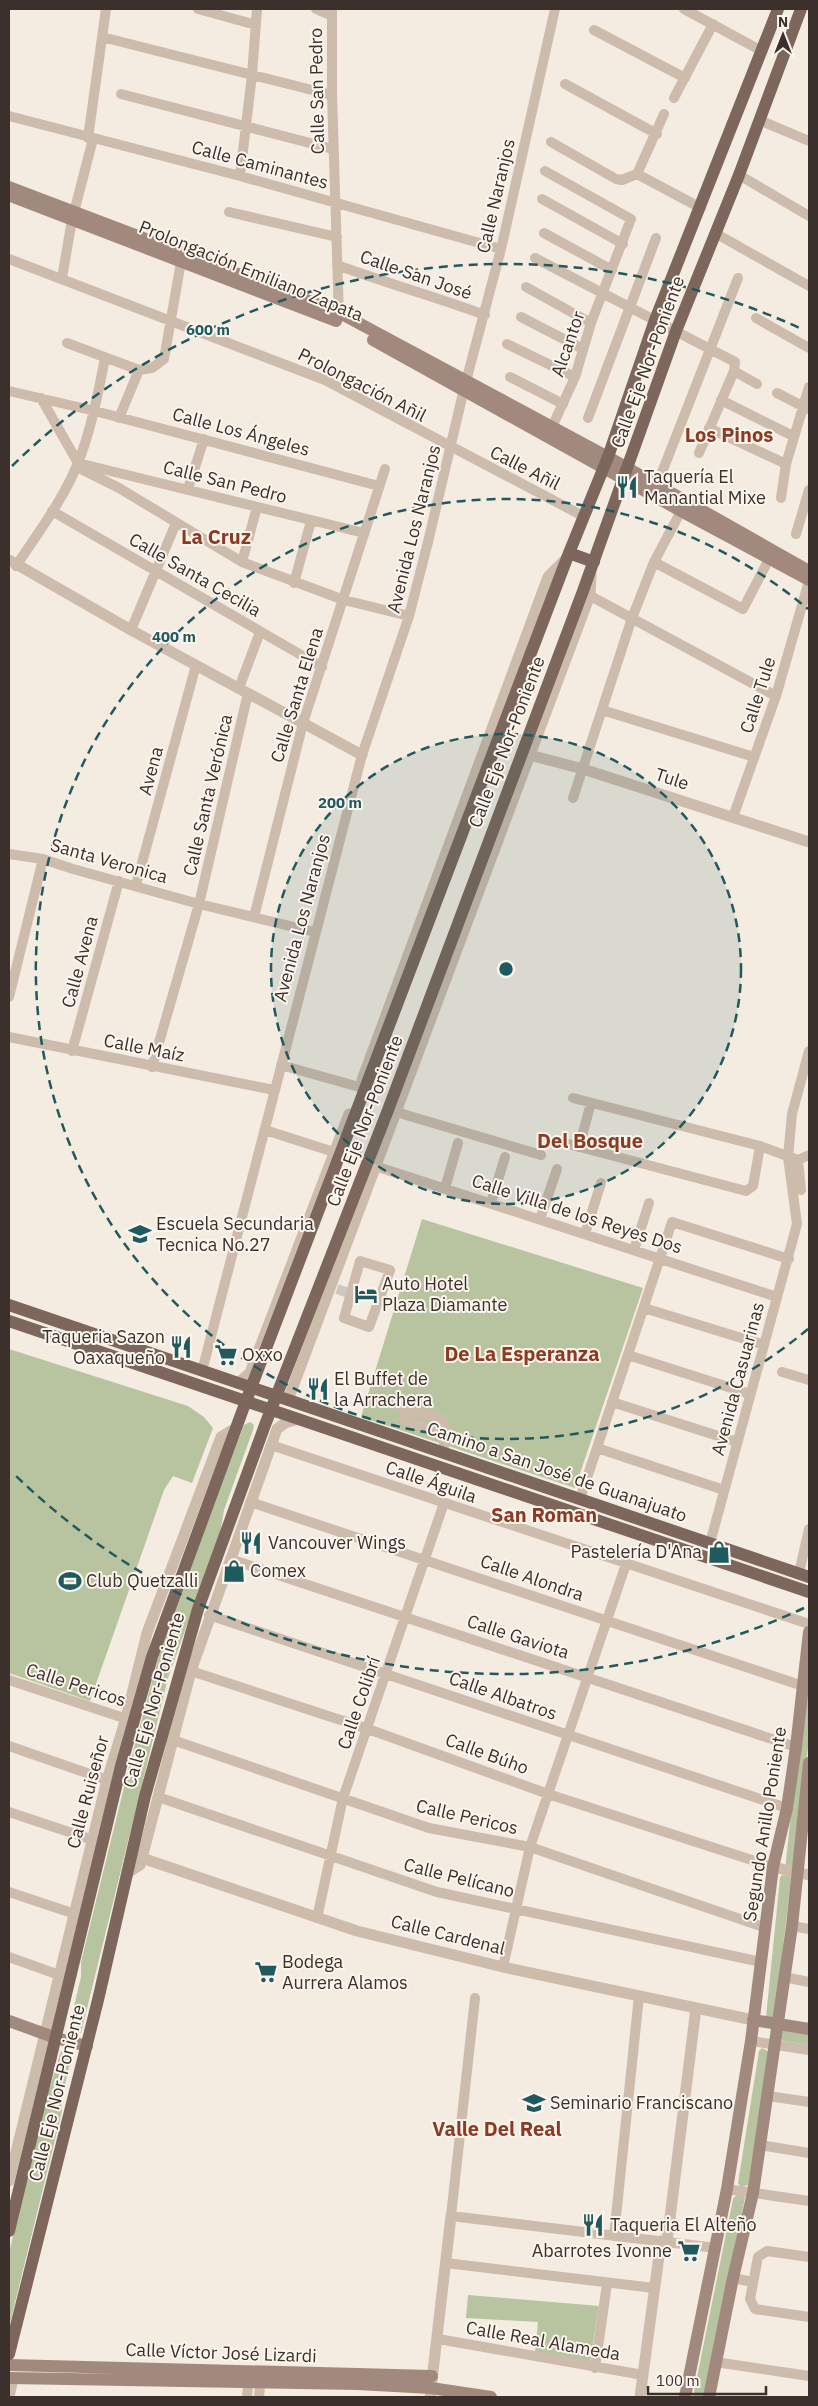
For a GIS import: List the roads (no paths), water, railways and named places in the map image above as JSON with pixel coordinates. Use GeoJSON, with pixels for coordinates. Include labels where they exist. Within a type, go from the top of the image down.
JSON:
{"type":"FeatureCollection","features":[{"type":"Feature","properties":{"kind":"main road","name":"Calle Eje Nor-Poniente"},"geometry":{"type":"LineString","coordinates":[[9,2231],[50,2036],[130,1720],[251,1387],[568,555],[606,462],[655,320],[699,214],[778,9]]}},
{"type":"Feature","properties":{"kind":"main road"},"geometry":{"type":"LineString","coordinates":[[782,9],[777,30],[791,36]]}},
{"type":"Feature","properties":{"kind":"main road","name":"Calle Eje Nor-Poniente"},"geometry":{"type":"LineString","coordinates":[[9,2354],[11,2336],[87,2046],[127,1873],[167,1738],[198,1608],[271,1410],[282,1398],[527,754],[586,593],[592,566],[676,331],[760,120],[801,9]]}},
{"type":"Feature","properties":{"kind":"main road"},"geometry":{"type":"LineString","coordinates":[[764,46],[775,46],[776,50],[769,94]]}},
{"type":"Feature","properties":{"kind":"main road","name":"Prolongación Emiliano Zapata"},"geometry":{"type":"LineString","coordinates":[[9,187],[73,215],[339,317],[606,462]]}},
{"type":"Feature","properties":{"kind":"main road","name":"Prolongación Emiliano Zapata"},"geometry":{"type":"LineString","coordinates":[[9,196],[73,215]]}},
{"type":"Feature","properties":{"kind":"main road"},"geometry":{"type":"LineString","coordinates":[[699,214],[701,228],[716,231]]}},
{"type":"Feature","properties":{"kind":"main road"},"geometry":{"type":"LineString","coordinates":[[686,244],[694,242],[703,247],[707,254]]}},
{"type":"Feature","properties":{"kind":"main road"},"geometry":{"type":"LineString","coordinates":[[466,385],[552,427],[680,512],[809,581]]}},
{"type":"Feature","properties":{"kind":"main road"},"geometry":{"type":"LineString","coordinates":[[625,474],[656,485],[809,571]]}},
{"type":"Feature","properties":{"kind":"main road"},"geometry":{"type":"LineString","coordinates":[[568,555],[592,566]]}},
{"type":"Feature","properties":{"kind":"main road","name":"Camino a San José de Guanajuato"},"geometry":{"type":"LineString","coordinates":[[9,1305],[804,1575]]}},
{"type":"Feature","properties":{"kind":"main road","name":"Camino a San José de Guanajuato"},"geometry":{"type":"LineString","coordinates":[[9,1321],[809,1592]]}},
{"type":"Feature","properties":{"kind":"main road","name":"Segundo Anillo Poniente"},"geometry":{"type":"LineString","coordinates":[[685,2397],[716,2248],[751,2041],[773,1868],[787,1808],[796,1747],[809,1632]]}},
{"type":"Feature","properties":{"kind":"main road","name":"Segundo Anillo Poniente"},"geometry":{"type":"LineString","coordinates":[[710,2397],[716,2362],[743,2280],[753,2193],[779,2024],[784,1977],[803,1874],[809,1772]]}},
{"type":"Feature","properties":{"kind":"main road"},"geometry":{"type":"LineString","coordinates":[[753,2020],[809,2029]]}},
{"type":"Feature","properties":{"kind":"main road"},"geometry":{"type":"LineString","coordinates":[[9,2021],[50,2036],[87,2046]]}},
{"type":"Feature","properties":{"kind":"main road","name":"Calle Víctor José Lizardi"},"geometry":{"type":"LineString","coordinates":[[9,2365],[431,2387],[485,2397]]}},
{"type":"Feature","properties":{"kind":"main road","name":"Calle Víctor José Lizardi"},"geometry":{"type":"LineString","coordinates":[[11,2378],[255,2377]]}},
{"type":"Feature","properties":{"kind":"street"},"geometry":{"type":"LineString","coordinates":[[62,278],[73,215],[90,138],[106,9]]}},
{"type":"Feature","properties":{"kind":"street"},"geometry":{"type":"LineString","coordinates":[[198,9],[256,25]]}},
{"type":"Feature","properties":{"kind":"street"},"geometry":{"type":"LineString","coordinates":[[240,176],[252,75],[257,9]]}},
{"type":"Feature","properties":{"kind":"street"},"geometry":{"type":"LineString","coordinates":[[316,9],[332,12]]}},
{"type":"Feature","properties":{"kind":"street","name":"Calle Naranjos"},"geometry":{"type":"LineString","coordinates":[[466,385],[501,250],[555,9]]}},
{"type":"Feature","properties":{"kind":"street"},"geometry":{"type":"LineString","coordinates":[[684,9],[764,46]]}},
{"type":"Feature","properties":{"kind":"street","name":"Calle San Pedro"},"geometry":{"type":"LineString","coordinates":[[332,12],[333,149],[339,317]]}},
{"type":"Feature","properties":{"kind":"street"},"geometry":{"type":"LineString","coordinates":[[674,98],[713,24]]}},
{"type":"Feature","properties":{"kind":"street"},"geometry":{"type":"LineString","coordinates":[[594,30],[685,78]]}},
{"type":"Feature","properties":{"kind":"street"},"geometry":{"type":"LineString","coordinates":[[102,37],[332,95]]}},
{"type":"Feature","properties":{"kind":"street"},"geometry":{"type":"LineString","coordinates":[[565,84],[656,134]]}},
{"type":"Feature","properties":{"kind":"street"},"geometry":{"type":"LineString","coordinates":[[121,94],[333,149]]}},
{"type":"Feature","properties":{"kind":"street"},"geometry":{"type":"LineString","coordinates":[[551,142],[616,179],[622,180],[637,174],[664,114]]}},
{"type":"Feature","properties":{"kind":"street","name":"Calle Caminantes"},"geometry":{"type":"LineString","coordinates":[[9,116],[240,176],[501,250]]}},
{"type":"Feature","properties":{"kind":"street"},"geometry":{"type":"LineString","coordinates":[[760,120],[809,140]]}},
{"type":"Feature","properties":{"kind":"street","name":"Alcantor"},"geometry":{"type":"LineString","coordinates":[[545,171],[631,219],[623,244],[591,323],[575,377],[552,427]]}},
{"type":"Feature","properties":{"kind":"street"},"geometry":{"type":"LineString","coordinates":[[637,174],[699,214]]}},
{"type":"Feature","properties":{"kind":"street"},"geometry":{"type":"LineString","coordinates":[[739,174],[809,216]]}},
{"type":"Feature","properties":{"kind":"street"},"geometry":{"type":"LineString","coordinates":[[542,199],[623,244]]}},
{"type":"Feature","properties":{"kind":"street"},"geometry":{"type":"LineString","coordinates":[[230,212],[336,237]]}},
{"type":"Feature","properties":{"kind":"street"},"geometry":{"type":"LineString","coordinates":[[716,231],[809,286]]}},
{"type":"Feature","properties":{"kind":"street"},"geometry":{"type":"LineString","coordinates":[[544,233],[612,270]]}},
{"type":"Feature","properties":{"kind":"street"},"geometry":{"type":"LineString","coordinates":[[588,418],[656,238]]}},
{"type":"Feature","properties":{"kind":"street"},"geometry":{"type":"LineString","coordinates":[[68,343],[139,370],[152,368],[164,359],[182,257]]}},
{"type":"Feature","properties":{"kind":"street"},"geometry":{"type":"LineString","coordinates":[[535,258],[710,349],[757,384]]}},
{"type":"Feature","properties":{"kind":"street","name":"Prolongación Añil"},"geometry":{"type":"LineString","coordinates":[[9,259],[325,380],[451,448]]}},
{"type":"Feature","properties":{"kind":"street","name":"Calle San José"},"geometry":{"type":"LineString","coordinates":[[337,265],[394,286],[441,299],[485,315]]}},
{"type":"Feature","properties":{"kind":"street"},"geometry":{"type":"LineString","coordinates":[[656,485],[738,278]]}},
{"type":"Feature","properties":{"kind":"street"},"geometry":{"type":"LineString","coordinates":[[526,287],[591,323]]}},
{"type":"Feature","properties":{"kind":"street"},"geometry":{"type":"LineString","coordinates":[[522,318],[583,349]]}},
{"type":"Feature","properties":{"kind":"street"},"geometry":{"type":"LineString","coordinates":[[756,318],[809,348]]}},
{"type":"Feature","properties":{"kind":"street"},"geometry":{"type":"LineString","coordinates":[[507,344],[575,377]]}},
{"type":"Feature","properties":{"kind":"street"},"geometry":{"type":"LineString","coordinates":[[105,358],[95,411],[77,464],[52,511],[13,563],[131,630],[362,755]]}},
{"type":"Feature","properties":{"kind":"street"},"geometry":{"type":"LineString","coordinates":[[699,454],[734,366]]}},
{"type":"Feature","properties":{"kind":"street"},"geometry":{"type":"LineString","coordinates":[[119,418],[139,370]]}},
{"type":"Feature","properties":{"kind":"street"},"geometry":{"type":"LineString","coordinates":[[510,377],[563,404]]}},
{"type":"Feature","properties":{"kind":"street","name":"Avenida Los Naranjos"},"geometry":{"type":"LineString","coordinates":[[202,1371],[362,755],[409,616],[466,385]]}},
{"type":"Feature","properties":{"kind":"street"},"geometry":{"type":"LineString","coordinates":[[781,498],[786,464],[793,436],[806,408],[809,387]]}},
{"type":"Feature","properties":{"kind":"street","name":"Calle Los Ángeles"},"geometry":{"type":"LineString","coordinates":[[9,390],[204,439],[379,486]]}},
{"type":"Feature","properties":{"kind":"street"},"geometry":{"type":"LineString","coordinates":[[778,393],[806,408]]}},
{"type":"Feature","properties":{"kind":"street"},"geometry":{"type":"LineString","coordinates":[[41,398],[77,464],[176,523],[242,562],[294,583],[344,600],[409,616]]}},
{"type":"Feature","properties":{"kind":"street"},"geometry":{"type":"LineString","coordinates":[[721,400],[793,436]]}},
{"type":"Feature","properties":{"kind":"street"},"geometry":{"type":"LineString","coordinates":[[709,428],[786,464]]}},
{"type":"Feature","properties":{"kind":"street"},"geometry":{"type":"LineString","coordinates":[[188,489],[204,439]]}},
{"type":"Feature","properties":{"kind":"street","name":"Calle Añil"},"geometry":{"type":"LineString","coordinates":[[451,448],[584,516]]}},
{"type":"Feature","properties":{"kind":"street","name":"Calle San Pedro"},"geometry":{"type":"LineString","coordinates":[[77,464],[122,473],[311,521],[364,532]]}},
{"type":"Feature","properties":{"kind":"street","name":"Calle Santa Elena"},"geometry":{"type":"LineString","coordinates":[[254,917],[303,723],[385,469]]}},
{"type":"Feature","properties":{"kind":"street"},"geometry":{"type":"LineString","coordinates":[[119,488],[122,473]]}},
{"type":"Feature","properties":{"kind":"street"},"geometry":{"type":"LineString","coordinates":[[796,534],[809,490]]}},
{"type":"Feature","properties":{"kind":"street"},"geometry":{"type":"LineString","coordinates":[[242,562],[257,507]]}},
{"type":"Feature","properties":{"kind":"street","name":"Calle Santa Cecilia"},"geometry":{"type":"LineString","coordinates":[[52,511],[322,668]]}},
{"type":"Feature","properties":{"kind":"street"},"geometry":{"type":"LineString","coordinates":[[573,798],[632,618],[654,562],[680,512]]}},
{"type":"Feature","properties":{"kind":"street"},"geometry":{"type":"LineString","coordinates":[[294,583],[311,521]]}},
{"type":"Feature","properties":{"kind":"street"},"geometry":{"type":"LineString","coordinates":[[131,630],[176,523]]}},
{"type":"Feature","properties":{"kind":"street"},"geometry":{"type":"LineString","coordinates":[[238,1383],[250,1373],[359,1087],[548,577],[568,555]]}},
{"type":"Feature","properties":{"kind":"street"},"geometry":{"type":"LineString","coordinates":[[654,562],[743,609],[769,559]]}},
{"type":"Feature","properties":{"kind":"street","name":"Calle Tule"},"geometry":{"type":"LineString","coordinates":[[733,817],[776,696],[809,581]]}},
{"type":"Feature","properties":{"kind":"street"},"geometry":{"type":"LineString","coordinates":[[586,593],[776,696]]}},
{"type":"Feature","properties":{"kind":"street","name":"Calle Santa Verónica"},"geometry":{"type":"LineString","coordinates":[[199,904],[244,691],[260,632]]}},
{"type":"Feature","properties":{"kind":"street","name":"Avena"},"geometry":{"type":"LineString","coordinates":[[136,886],[196,665]]}},
{"type":"Feature","properties":{"kind":"street"},"geometry":{"type":"LineString","coordinates":[[602,710],[754,757]]}},
{"type":"Feature","properties":{"kind":"street"},"geometry":{"type":"LineString","coordinates":[[282,1398],[334,1288],[371,1165],[396,1112],[527,754]]}},
{"type":"Feature","properties":{"kind":"street","name":"Tule"},"geometry":{"type":"LineString","coordinates":[[527,754],[583,768],[809,842]]}},
{"type":"Feature","properties":{"kind":"street","name":"Santa Veronica"},"geometry":{"type":"LineString","coordinates":[[9,854],[43,858],[73,870],[199,904],[315,932]]}},
{"type":"Feature","properties":{"kind":"street"},"geometry":{"type":"LineString","coordinates":[[9,997],[43,858]]}},
{"type":"Feature","properties":{"kind":"street","name":"Calle Avena"},"geometry":{"type":"LineString","coordinates":[[72,1051],[119,881]]}},
{"type":"Feature","properties":{"kind":"street"},"geometry":{"type":"LineString","coordinates":[[152,1067],[199,904]]}},
{"type":"Feature","properties":{"kind":"street","name":"Calle Maíz"},"geometry":{"type":"LineString","coordinates":[[9,1037],[274,1090]]}},
{"type":"Feature","properties":{"kind":"street"},"geometry":{"type":"LineString","coordinates":[[801,1191],[793,1159],[792,1114],[809,1051]]}},
{"type":"Feature","properties":{"kind":"street"},"geometry":{"type":"LineString","coordinates":[[280,1065],[359,1087]]}},
{"type":"Feature","properties":{"kind":"street"},"geometry":{"type":"LineString","coordinates":[[573,1098],[760,1146],[793,1159],[809,1155]]}},
{"type":"Feature","properties":{"kind":"street"},"geometry":{"type":"LineString","coordinates":[[580,1147],[591,1103]]}},
{"type":"Feature","properties":{"kind":"street"},"geometry":{"type":"LineString","coordinates":[[396,1112],[541,1155]]}},
{"type":"Feature","properties":{"kind":"street"},"geometry":{"type":"LineString","coordinates":[[265,1130],[334,1152]]}},
{"type":"Feature","properties":{"kind":"street"},"geometry":{"type":"LineString","coordinates":[[561,1142],[746,1191],[753,1186],[760,1146]]}},
{"type":"Feature","properties":{"kind":"street"},"geometry":{"type":"LineString","coordinates":[[445,1188],[458,1143]]}},
{"type":"Feature","properties":{"kind":"street"},"geometry":{"type":"LineString","coordinates":[[491,1203],[505,1157]]}},
{"type":"Feature","properties":{"kind":"street","name":"Calle Villa de los Reyes Dos"},"geometry":{"type":"LineString","coordinates":[[371,1165],[777,1297]]}},
{"type":"Feature","properties":{"kind":"street"},"geometry":{"type":"LineString","coordinates":[[540,1219],[556,1170]]}},
{"type":"Feature","properties":{"kind":"street"},"geometry":{"type":"LineString","coordinates":[[585,1234],[600,1183]]}},
{"type":"Feature","properties":{"kind":"street","name":"Avenida Casuarinas"},"geometry":{"type":"LineString","coordinates":[[710,1543],[789,1259],[797,1224],[801,1191]]}},
{"type":"Feature","properties":{"kind":"street"},"geometry":{"type":"LineString","coordinates":[[634,1250],[649,1203]]}},
{"type":"Feature","properties":{"kind":"street"},"geometry":{"type":"LineString","coordinates":[[580,1499],[672,1222],[789,1259]]}},
{"type":"Feature","properties":{"kind":"street"},"geometry":{"type":"LineString","coordinates":[[360,1261],[390,1270],[369,1327],[344,1318],[351,1294],[360,1261]]}},
{"type":"Feature","properties":{"kind":"street"},"geometry":{"type":"LineString","coordinates":[[644,1308],[764,1345]]}},
{"type":"Feature","properties":{"kind":"street"},"geometry":{"type":"LineString","coordinates":[[628,1355],[750,1394]]}},
{"type":"Feature","properties":{"kind":"street"},"geometry":{"type":"LineString","coordinates":[[782,1372],[809,1380]]}},
{"type":"Feature","properties":{"kind":"street"},"geometry":{"type":"LineString","coordinates":[[612,1402],[737,1442]]}},
{"type":"Feature","properties":{"kind":"street"},"geometry":{"type":"LineString","coordinates":[[390,1403],[406,1408],[405,1421],[446,1434],[443,1452]]}},
{"type":"Feature","properties":{"kind":"street"},"geometry":{"type":"LineString","coordinates":[[127,1873],[140,1865],[158,1798],[167,1738],[209,1614],[277,1429],[285,1423],[298,1419]]}},
{"type":"Feature","properties":{"kind":"street","name":"Calle Águila"},"geometry":{"type":"LineString","coordinates":[[271,1445],[809,1624]]}},
{"type":"Feature","properties":{"kind":"street"},"geometry":{"type":"LineString","coordinates":[[597,1448],[724,1490]]}},
{"type":"Feature","properties":{"kind":"street","name":"Calle Alondra"},"geometry":{"type":"LineString","coordinates":[[250,1502],[803,1686]]}},
{"type":"Feature","properties":{"kind":"street","name":"Calle Colibrí"},"geometry":{"type":"LineString","coordinates":[[317,1918],[343,1798],[444,1503]]}},
{"type":"Feature","properties":{"kind":"street"},"geometry":{"type":"LineString","coordinates":[[804,1575],[809,1529]]}},
{"type":"Feature","properties":{"kind":"street","name":"Calle Gaviota"},"geometry":{"type":"LineString","coordinates":[[230,1559],[796,1747]]}},
{"type":"Feature","properties":{"kind":"street"},"geometry":{"type":"LineString","coordinates":[[503,1967],[530,1847],[626,1564]]}},
{"type":"Feature","properties":{"kind":"street","name":"Calle Albatros"},"geometry":{"type":"LineString","coordinates":[[209,1614],[787,1808]]}},
{"type":"Feature","properties":{"kind":"street","name":"Calle Búho"},"geometry":{"type":"LineString","coordinates":[[191,1671],[368,1728],[548,1794],[773,1868]]}},
{"type":"Feature","properties":{"kind":"street","name":"Calle Pericos"},"geometry":{"type":"LineString","coordinates":[[9,1680],[130,1720]]}},
{"type":"Feature","properties":{"kind":"street","name":"Calle Ruiseñor"},"geometry":{"type":"LineString","coordinates":[[9,2181],[12,2154],[50,2036],[59,1975],[107,1780],[130,1720]]}},
{"type":"Feature","properties":{"kind":"street","name":"Calle Pericos"},"geometry":{"type":"LineString","coordinates":[[167,1738],[443,1831],[530,1847],[766,1928]]}},
{"type":"Feature","properties":{"kind":"street"},"geometry":{"type":"LineString","coordinates":[[9,1746],[107,1780]]}},
{"type":"Feature","properties":{"kind":"street","name":"Calle Pelícano"},"geometry":{"type":"LineString","coordinates":[[158,1798],[427,1890],[761,1962]]}},
{"type":"Feature","properties":{"kind":"street"},"geometry":{"type":"LineString","coordinates":[[9,1812],[93,1840]]}},
{"type":"Feature","properties":{"kind":"street","name":"Calle Cardenal"},"geometry":{"type":"LineString","coordinates":[[142,1858],[357,1931],[503,1967],[753,2020]]}},
{"type":"Feature","properties":{"kind":"street"},"geometry":{"type":"LineString","coordinates":[[773,1868],[803,1874]]}},
{"type":"Feature","properties":{"kind":"street"},"geometry":{"type":"LineString","coordinates":[[9,1892],[74,1914]]}},
{"type":"Feature","properties":{"kind":"street"},"geometry":{"type":"LineString","coordinates":[[792,1926],[809,1929]]}},
{"type":"Feature","properties":{"kind":"street"},"geometry":{"type":"LineString","coordinates":[[9,1957],[59,1975]]}},
{"type":"Feature","properties":{"kind":"street"},"geometry":{"type":"LineString","coordinates":[[784,1977],[809,1982]]}},
{"type":"Feature","properties":{"kind":"street"},"geometry":{"type":"LineString","coordinates":[[614,2236],[639,1996]]}},
{"type":"Feature","properties":{"kind":"street"},"geometry":{"type":"LineString","coordinates":[[431,2387],[438,2339],[475,1998]]}},
{"type":"Feature","properties":{"kind":"street"},"geometry":{"type":"LineString","coordinates":[[640,2397],[654,2288],[664,2241],[696,2008]]}},
{"type":"Feature","properties":{"kind":"street"},"geometry":{"type":"LineString","coordinates":[[751,2041],[809,2050]]}},
{"type":"Feature","properties":{"kind":"street"},"geometry":{"type":"LineString","coordinates":[[768,2096],[809,2102]]}},
{"type":"Feature","properties":{"kind":"street"},"geometry":{"type":"LineString","coordinates":[[760,2145],[809,2153]]}},
{"type":"Feature","properties":{"kind":"street"},"geometry":{"type":"LineString","coordinates":[[726,2189],[809,2201]]}},
{"type":"Feature","properties":{"kind":"street"},"geometry":{"type":"LineString","coordinates":[[451,2216],[716,2248]]}},
{"type":"Feature","properties":{"kind":"street"},"geometry":{"type":"LineString","coordinates":[[809,2257],[767,2251],[761,2252],[743,2280],[755,2309],[809,2317]]}},
{"type":"Feature","properties":{"kind":"street"},"geometry":{"type":"LineString","coordinates":[[446,2263],[607,2284],[654,2288]]}},
{"type":"Feature","properties":{"kind":"street"},"geometry":{"type":"LineString","coordinates":[[595,2368],[607,2284]]}},
{"type":"Feature","properties":{"kind":"street","name":"Calle Real Alameda"},"geometry":{"type":"LineString","coordinates":[[438,2339],[642,2375]]}},
{"type":"Feature","properties":{"kind":"street"},"geometry":{"type":"LineString","coordinates":[[716,2362],[809,2376]]}},
{"type":"Feature","properties":{"kind":"street"},"geometry":{"type":"LineString","coordinates":[[247,2397],[255,2377]]}},
{"type":"Feature","properties":{"kind":"street"},"geometry":{"type":"LineString","coordinates":[[255,2377],[259,2397]]}},
{"type":"Feature","properties":{"kind":"street"},"geometry":{"type":"LineString","coordinates":[[9,2397],[11,2378]]}},
{"type":"Feature","properties":{"kind":"tunnel"},"geometry":{"type":"LineString","coordinates":[[337,1289],[351,1294]]}},
{"type":"Feature","properties":{"kind":"place","name":"Taquería El Manantial Mixe"},"geometry":{"type":"Point","coordinates":[627,487]}},
{"type":"Feature","properties":{"kind":"place","name":"Escuela Secundaria Tecnica No.27"},"geometry":{"type":"Point","coordinates":[140,1234]}},
{"type":"Feature","properties":{"kind":"place","name":"Auto Hotel Plaza Diamante"},"geometry":{"type":"Point","coordinates":[366,1294]}},
{"type":"Feature","properties":{"kind":"place","name":"Taqueria Sazon Oaxaqueño"},"geometry":{"type":"Point","coordinates":[181,1347]}},
{"type":"Feature","properties":{"kind":"place","name":"Oxxo"},"geometry":{"type":"Point","coordinates":[226,1355]}},
{"type":"Feature","properties":{"kind":"place","name":"El Buffet de la Arrachera"},"geometry":{"type":"Point","coordinates":[318,1389]}},
{"type":"Feature","properties":{"kind":"place","name":"Vancouver Wings"},"geometry":{"type":"Point","coordinates":[251,1543]}},
{"type":"Feature","properties":{"kind":"place","name":"Pastelería D'Ana"},"geometry":{"type":"Point","coordinates":[719,1552]}},
{"type":"Feature","properties":{"kind":"place","name":"Comex"},"geometry":{"type":"Point","coordinates":[234,1571]}},
{"type":"Feature","properties":{"kind":"place","name":"Club Quetzalli"},"geometry":{"type":"Point","coordinates":[70,1581]}},
{"type":"Feature","properties":{"kind":"place","name":"Bodega Aurrera Alamos"},"geometry":{"type":"Point","coordinates":[266,1972]}},
{"type":"Feature","properties":{"kind":"place","name":"Seminario Franciscano"},"geometry":{"type":"Point","coordinates":[534,2103]}},
{"type":"Feature","properties":{"kind":"place","name":"Taqueria El Alteño"},"geometry":{"type":"Point","coordinates":[593,2225]}},
{"type":"Feature","properties":{"kind":"place","name":"Abarrotes Ivonne"},"geometry":{"type":"Point","coordinates":[689,2251]}},
{"type":"Feature","properties":{"kind":"district","name":"Los Pinos"},"geometry":{"type":"Point","coordinates":[729,435]}},
{"type":"Feature","properties":{"kind":"district","name":"La Cruz"},"geometry":{"type":"Point","coordinates":[216,537]}},
{"type":"Feature","properties":{"kind":"district","name":"Del Bosque"},"geometry":{"type":"Point","coordinates":[590,1141]}},
{"type":"Feature","properties":{"kind":"district","name":"De La Esperanza"},"geometry":{"type":"Point","coordinates":[522,1354]}},
{"type":"Feature","properties":{"kind":"district","name":"San Roman"},"geometry":{"type":"Point","coordinates":[544,1515]}},
{"type":"Feature","properties":{"kind":"district","name":"Valle Del Real"},"geometry":{"type":"Point","coordinates":[497,2129]}}]}
